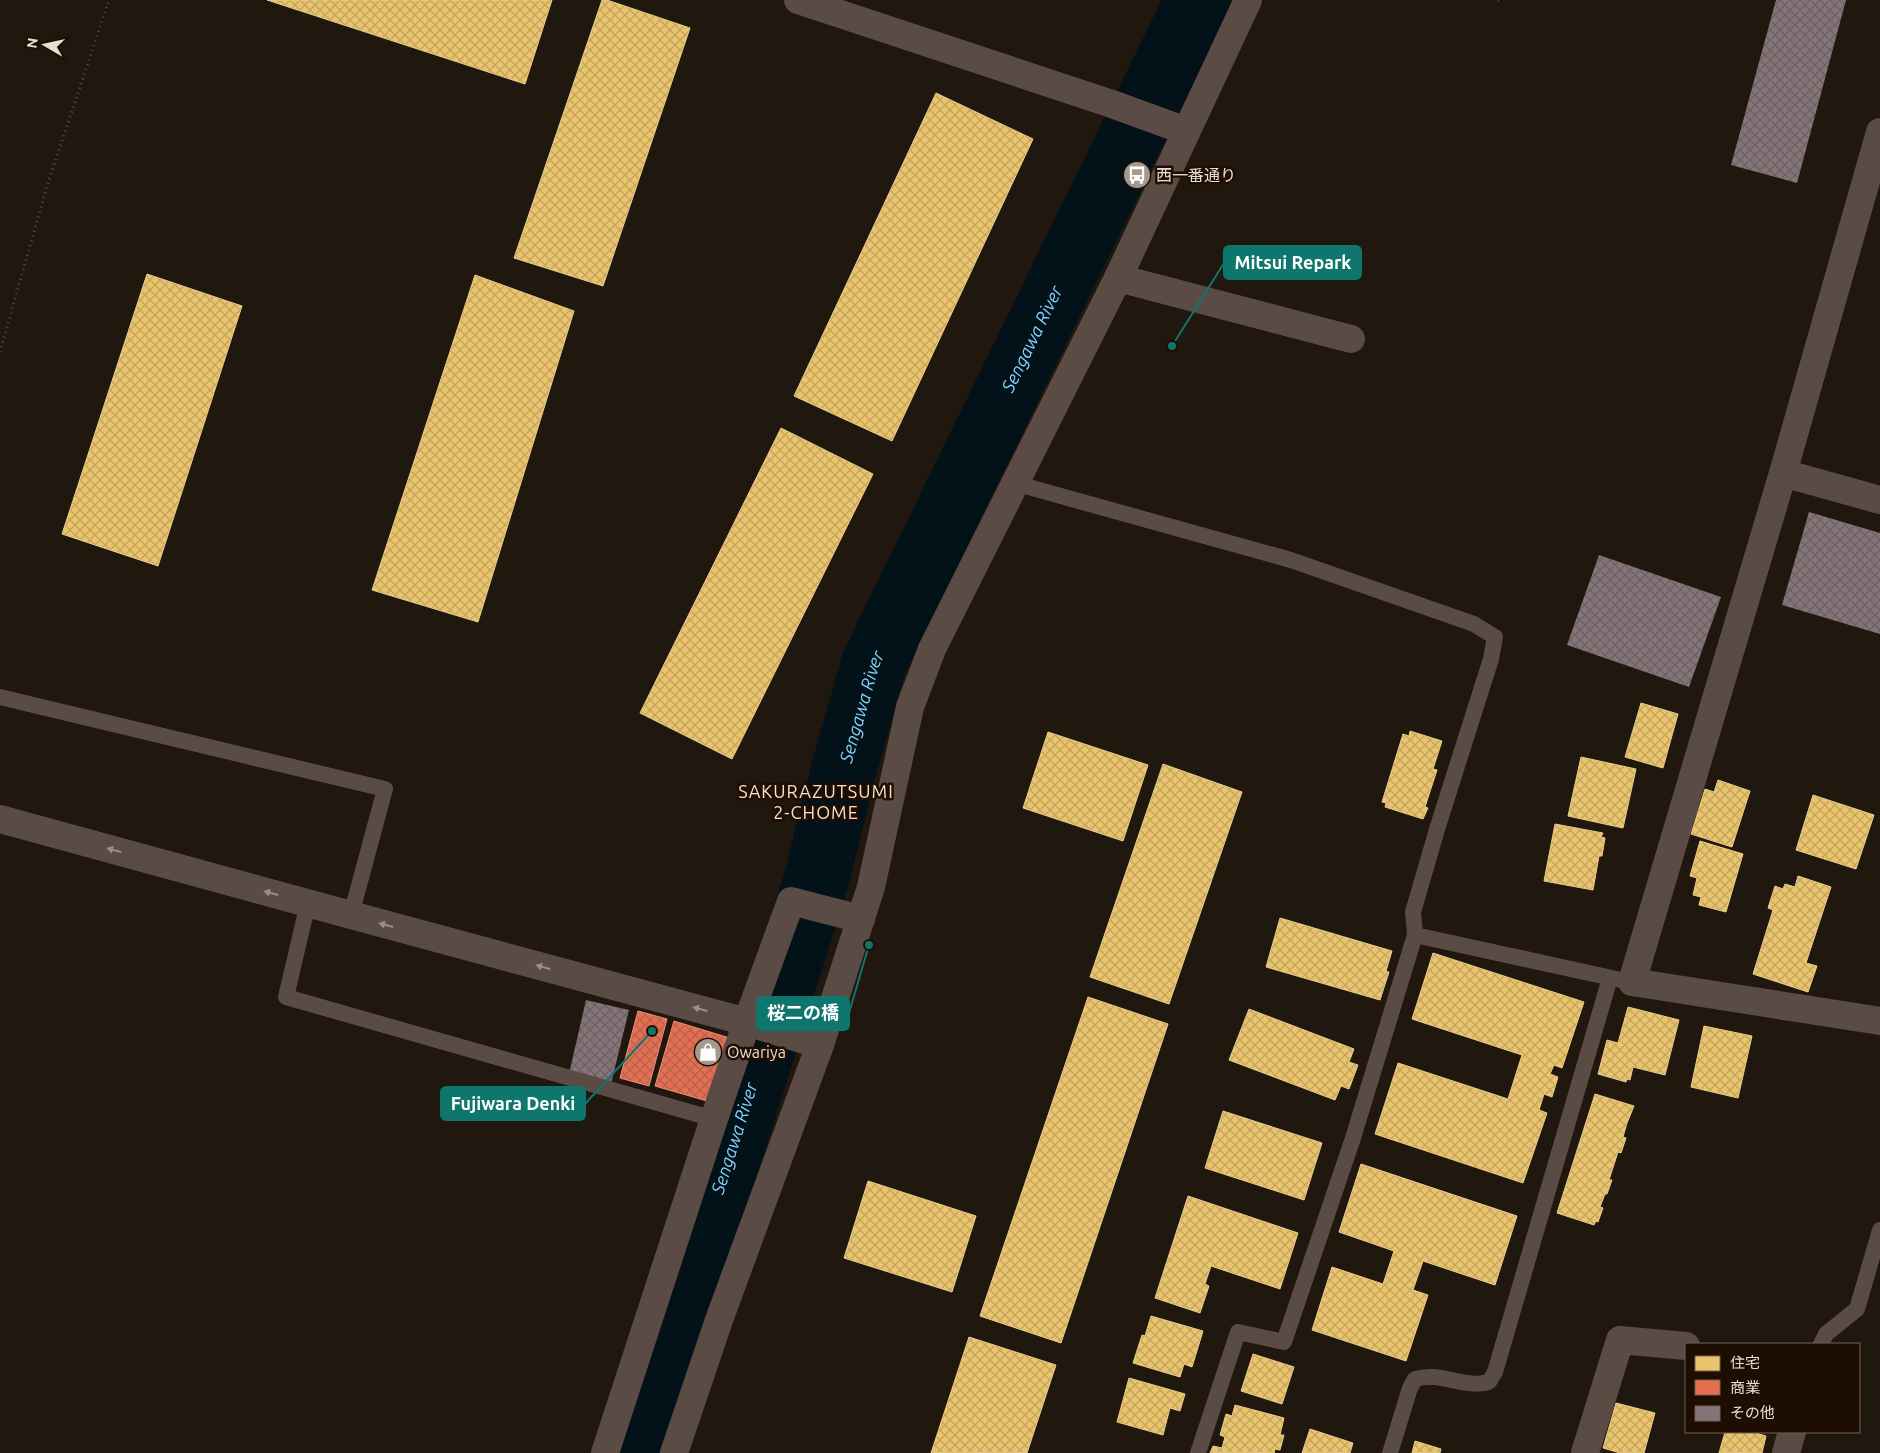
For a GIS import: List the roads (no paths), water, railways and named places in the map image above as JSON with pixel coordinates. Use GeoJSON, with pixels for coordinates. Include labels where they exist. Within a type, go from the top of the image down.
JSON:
{"type":"FeatureCollection","features":[{"type":"Feature","properties":{"kind":"street"},"geometry":{"type":"LineString","coordinates":[[798,0],[1112,104],[1186,131]]}},
{"type":"Feature","properties":{"kind":"street"},"geometry":{"type":"LineString","coordinates":[[674,1453],[719,1320],[820,1044],[861,920],[871,886],[910,707],[932,649],[1118,278],[1248,0]]}},
{"type":"Feature","properties":{"kind":"street"},"geometry":{"type":"LineString","coordinates":[[1880,132],[1783,473],[1621,980],[1880,1021]]}},
{"type":"Feature","properties":{"kind":"street"},"geometry":{"type":"LineString","coordinates":[[1118,278],[1351,340]]}},
{"type":"Feature","properties":{"kind":"street"},"geometry":{"type":"LineString","coordinates":[[1783,473],[1880,500]]}},
{"type":"Feature","properties":{"kind":"street"},"geometry":{"type":"LineString","coordinates":[[0,818],[351,916],[747,1022],[820,1044]]}},
{"type":"Feature","properties":{"kind":"street"},"geometry":{"type":"LineString","coordinates":[[605,1453],[714,1119],[791,902],[861,920]]}},
{"type":"Feature","properties":{"kind":"street"},"geometry":{"type":"LineString","coordinates":[[1585,1453],[1620,1340],[1685,1346]]}},
{"type":"Feature","properties":{"kind":"street"},"geometry":{"type":"LineString","coordinates":[[1786,1453],[1792,1433]]}},
{"type":"Feature","properties":{"kind":"lane"},"geometry":{"type":"LineString","coordinates":[[1014,483],[1291,560],[1474,624],[1495,637],[1491,659],[1413,912],[1415,935],[1353,1138],[1284,1342],[1238,1332],[1198,1453]]}},
{"type":"Feature","properties":{"kind":"lane"},"geometry":{"type":"LineString","coordinates":[[0,697],[385,789],[351,916]]}},
{"type":"Feature","properties":{"kind":"lane"},"geometry":{"type":"LineString","coordinates":[[308,903],[286,996],[714,1119]]}},
{"type":"Feature","properties":{"kind":"lane"},"geometry":{"type":"LineString","coordinates":[[1390,1453],[1410,1388],[1415,1379],[1426,1376],[1479,1385],[1489,1382],[1495,1372],[1621,980],[1415,935]]}},
{"type":"Feature","properties":{"kind":"lane"},"geometry":{"type":"LineString","coordinates":[[1822,1343],[1826,1334],[1857,1309],[1880,1230]]}},
{"type":"Feature","properties":{"kind":"waterway","name":"Sengawa River"},"geometry":{"type":"LineString","coordinates":[[629,1453],[682,1306],[817,877],[843,772],[874,663],[1198,0]]}},
{"type":"Feature","properties":{"kind":"place","name":"西一番通り"},"geometry":{"type":"Point","coordinates":[1137,175]}},
{"type":"Feature","properties":{"kind":"place","name":"Mitsui Repark"},"geometry":{"type":"Point","coordinates":[1172,346]}},
{"type":"Feature","properties":{"kind":"place","name":"桜二の橋"},"geometry":{"type":"Point","coordinates":[869,945]}},
{"type":"Feature","properties":{"kind":"place","name":"Fujiwara Denki"},"geometry":{"type":"Point","coordinates":[652,1031]}},
{"type":"Feature","properties":{"kind":"place","name":"Owariya"},"geometry":{"type":"Point","coordinates":[708,1052]}},
{"type":"Feature","properties":{"kind":"district","name":"SAKURAZUTSUMI 2-CHOME"},"geometry":{"type":"Point","coordinates":[816,802]}}]}
